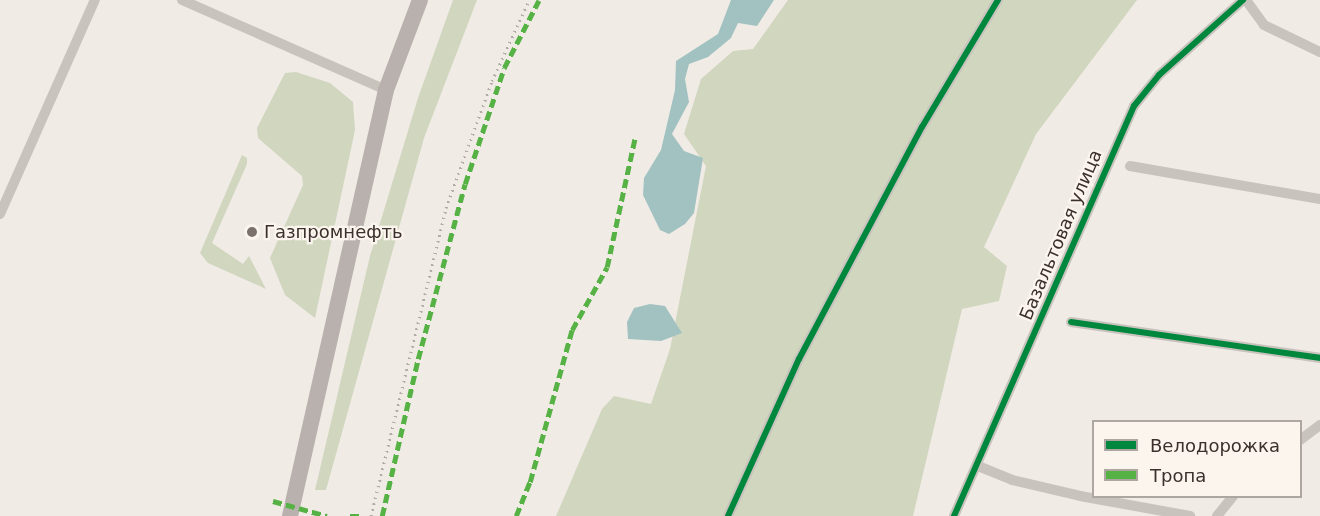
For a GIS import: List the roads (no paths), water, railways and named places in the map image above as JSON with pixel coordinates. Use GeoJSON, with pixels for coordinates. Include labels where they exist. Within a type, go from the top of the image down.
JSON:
{"type":"FeatureCollection","features":[{"type":"Feature","properties":{"kind":"main road"},"geometry":{"type":"LineString","coordinates":[[290,516],[386,90],[420,0]]}},
{"type":"Feature","properties":{"kind":"street"},"geometry":{"type":"LineString","coordinates":[[0,214],[95,0]]}},
{"type":"Feature","properties":{"kind":"street"},"geometry":{"type":"LineString","coordinates":[[182,0],[386,90]]}},
{"type":"Feature","properties":{"kind":"street"},"geometry":{"type":"LineString","coordinates":[[728,516],[799,359],[922,127],[998,0]]}},
{"type":"Feature","properties":{"kind":"street"},"geometry":{"type":"LineString","coordinates":[[1245,0],[1264,25],[1320,52]]}},
{"type":"Feature","properties":{"kind":"street","name":"Базальтовая улица"},"geometry":{"type":"LineString","coordinates":[[954,516],[978,466],[1134,106],[1159,75],[1245,0]]}},
{"type":"Feature","properties":{"kind":"street"},"geometry":{"type":"LineString","coordinates":[[1130,166],[1320,199]]}},
{"type":"Feature","properties":{"kind":"street"},"geometry":{"type":"LineString","coordinates":[[1071,322],[1320,358]]}},
{"type":"Feature","properties":{"kind":"street"},"geometry":{"type":"LineString","coordinates":[[1302,438],[1320,425]]}},
{"type":"Feature","properties":{"kind":"street"},"geometry":{"type":"LineString","coordinates":[[978,466],[1012,480],[1080,496],[1190,516]]}},
{"type":"Feature","properties":{"kind":"street"},"geometry":{"type":"LineString","coordinates":[[1217,516],[1231,498]]}},
{"type":"Feature","properties":{"kind":"water"},"geometry":{"type":"Polygon","coordinates":[[[731,0],[774,0],[757,26],[738,23],[731,38],[708,57],[689,64],[685,79],[689,102],[672,134],[684,151],[703,158],[694,213],[685,224],[669,234],[660,230],[643,195],[644,178],[661,150],[675,90],[676,61],[718,34],[731,0]]]}},
{"type":"Feature","properties":{"kind":"water"},"geometry":{"type":"Polygon","coordinates":[[[650,304],[665,306],[682,333],[661,341],[628,339],[627,322],[634,308],[650,304]]]}},
{"type":"Feature","properties":{"kind":"railway"},"geometry":{"type":"LineString","coordinates":[[371,516],[446,208],[492,81],[529,0]]}},
{"type":"Feature","properties":{"kind":"place","name":"Газпромнефть"},"geometry":{"type":"Point","coordinates":[252,232]}}]}
